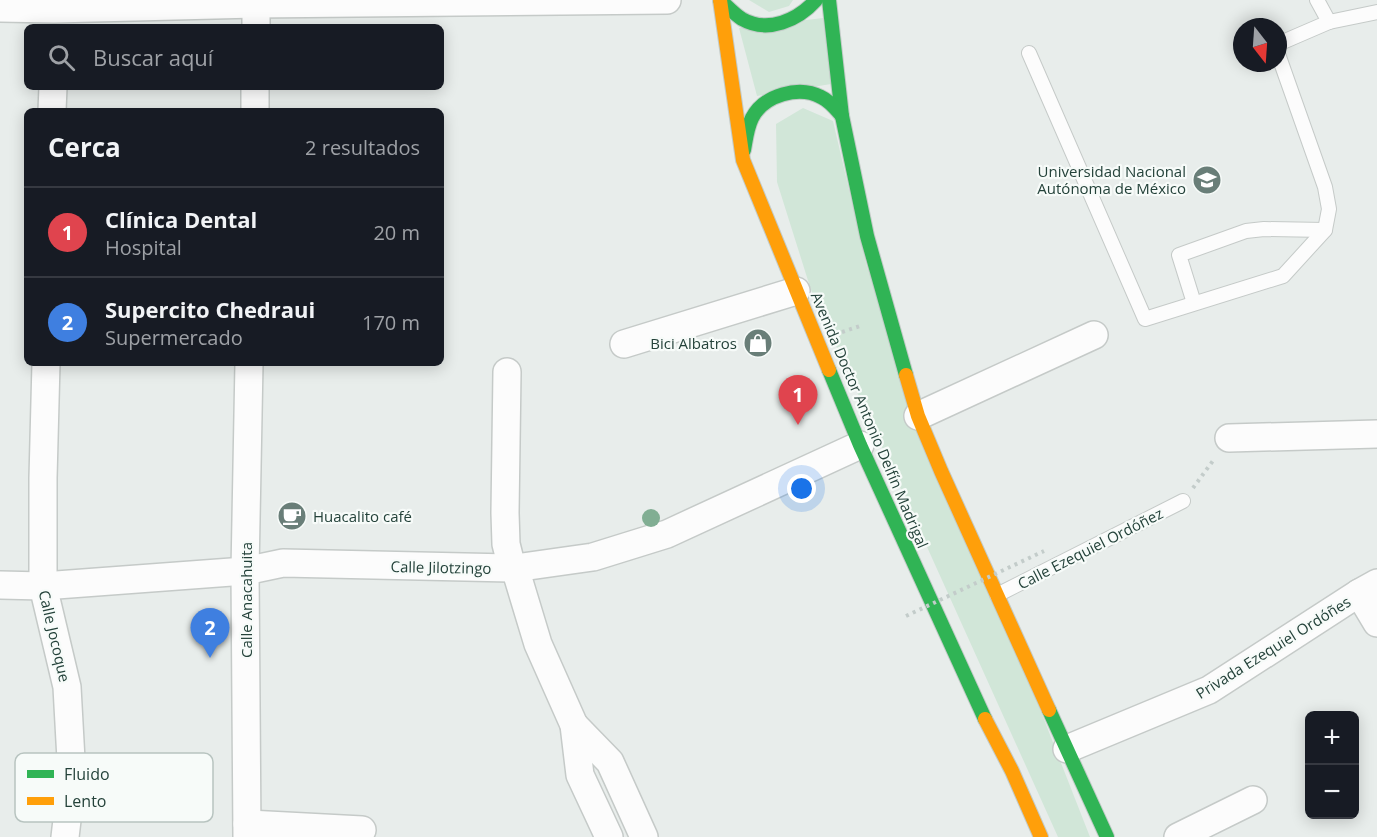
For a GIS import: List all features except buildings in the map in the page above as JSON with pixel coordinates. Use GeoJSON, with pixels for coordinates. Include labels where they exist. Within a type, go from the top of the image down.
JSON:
{"type":"FeatureCollection","features":[{"type":"Feature","properties":{"kind":"main road"},"geometry":{"type":"LineString","coordinates":[[720,0],[743,19],[758,25],[778,24],[794,18],[812,7],[816,0]]}},
{"type":"Feature","properties":{"kind":"main road","name":"Avenida Doctor Antonio Delfín Madrigal"},"geometry":{"type":"LineString","coordinates":[[720,0],[743,160],[860,445],[976,701],[1012,771],[1041,837]]}},
{"type":"Feature","properties":{"kind":"main road"},"geometry":{"type":"LineString","coordinates":[[829,0],[842,117],[867,236],[918,416],[1107,837]]}},
{"type":"Feature","properties":{"kind":"main road"},"geometry":{"type":"LineString","coordinates":[[743,160],[746,133],[753,116],[765,103],[782,94],[799,91],[819,95],[830,103],[842,117]]}},
{"type":"Feature","properties":{"kind":"street"},"geometry":{"type":"LineString","coordinates":[[0,8],[54,18],[256,10],[667,0]]}},
{"type":"Feature","properties":{"kind":"street"},"geometry":{"type":"LineString","coordinates":[[52,108],[53,90]]}},
{"type":"Feature","properties":{"kind":"street"},"geometry":{"type":"LineString","coordinates":[[255,90],[255,108]]}},
{"type":"Feature","properties":{"kind":"street"},"geometry":{"type":"LineString","coordinates":[[624,344],[796,291]]}},
{"type":"Feature","properties":{"kind":"street"},"geometry":{"type":"LineString","coordinates":[[918,416],[1094,335]]}},
{"type":"Feature","properties":{"kind":"street","name":"Calle Jocoque"},"geometry":{"type":"LineString","coordinates":[[46,366],[43,586],[67,687],[71,753]]}},
{"type":"Feature","properties":{"kind":"street","name":"Calle Anacahuita"},"geometry":{"type":"LineString","coordinates":[[247,830],[245,571],[249,366]]}},
{"type":"Feature","properties":{"kind":"street"},"geometry":{"type":"LineString","coordinates":[[507,372],[506,544],[538,644],[574,725],[580,775],[609,837]]}},
{"type":"Feature","properties":{"kind":"street"},"geometry":{"type":"LineString","coordinates":[[1229,438],[1377,434]]}},
{"type":"Feature","properties":{"kind":"street","name":"Calle Jilotzingo"},"geometry":{"type":"LineString","coordinates":[[0,585],[43,586],[245,571],[282,563],[513,568],[592,557],[667,534],[860,445]]}},
{"type":"Feature","properties":{"kind":"street"},"geometry":{"type":"LineString","coordinates":[[1368,588],[1377,623]]}},
{"type":"Feature","properties":{"kind":"street","name":"Privada Ezequiel Ordóñes"},"geometry":{"type":"LineString","coordinates":[[1068,749],[1209,690],[1368,588]]}},
{"type":"Feature","properties":{"kind":"street"},"geometry":{"type":"LineString","coordinates":[[574,725],[610,762],[644,837]]}},
{"type":"Feature","properties":{"kind":"street"},"geometry":{"type":"LineString","coordinates":[[1178,837],[1253,800]]}},
{"type":"Feature","properties":{"kind":"street","name":"Calle Jocoque"},"geometry":{"type":"LineString","coordinates":[[65,837],[67,822]]}},
{"type":"Feature","properties":{"kind":"street"},"geometry":{"type":"LineString","coordinates":[[247,830],[362,830]]}},
{"type":"Feature","properties":{"kind":"lane"},"geometry":{"type":"LineString","coordinates":[[1317,0],[1329,22]]}},
{"type":"Feature","properties":{"kind":"lane"},"geometry":{"type":"LineString","coordinates":[[1287,40],[1329,22],[1377,12]]}},
{"type":"Feature","properties":{"kind":"lane"},"geometry":{"type":"LineString","coordinates":[[1029,53],[1145,319],[1283,276],[1325,230],[1329,209],[1325,188],[1284,72]]}},
{"type":"Feature","properties":{"kind":"lane"},"geometry":{"type":"LineString","coordinates":[[1194,303],[1179,255],[1246,231],[1325,230]]}},
{"type":"Feature","properties":{"kind":"lane","name":"Calle Ezequiel Ordóñez"},"geometry":{"type":"LineString","coordinates":[[997,595],[1183,501]]}},
{"type":"Feature","properties":{"kind":"path"},"geometry":{"type":"LineString","coordinates":[[817,341],[889,315]]}},
{"type":"Feature","properties":{"kind":"path"},"geometry":{"type":"LineString","coordinates":[[1183,501],[1229,438]]}},
{"type":"Feature","properties":{"kind":"path"},"geometry":{"type":"LineString","coordinates":[[906,616],[1044,550]]}},
{"type":"Feature","properties":{"kind":"green space"},"geometry":{"type":"Polygon","coordinates":[[[749,0],[793,0],[789,6],[769,12],[749,0]]]}},
{"type":"Feature","properties":{"kind":"green space"},"geometry":{"type":"Polygon","coordinates":[[[823,18],[831,84],[757,96],[739,28],[823,18]]]}},
{"type":"Feature","properties":{"kind":"green space"},"geometry":{"type":"Polygon","coordinates":[[[803,108],[833,121],[867,267],[1090,837],[1058,837],[811,290],[777,182],[776,124],[803,108]]]}},
{"type":"Feature","properties":{"kind":"traffic: fast"},"geometry":{"type":"LineString","coordinates":[[720,0],[742,19],[762,25],[772,25],[792,19],[816,0]]}},
{"type":"Feature","properties":{"kind":"traffic: fast"},"geometry":{"type":"LineString","coordinates":[[829,0],[842,116],[867,236],[906,375]]}},
{"type":"Feature","properties":{"kind":"traffic: fast"},"geometry":{"type":"LineString","coordinates":[[744,150],[752,118],[765,103],[783,94],[803,92],[821,97],[833,105],[842,116]]}},
{"type":"Feature","properties":{"kind":"traffic: fast"},"geometry":{"type":"LineString","coordinates":[[829,370],[860,445],[985,719]]}},
{"type":"Feature","properties":{"kind":"traffic: fast"},"geometry":{"type":"LineString","coordinates":[[1049,710],[1107,837]]}},
{"type":"Feature","properties":{"kind":"traffic: slow"},"geometry":{"type":"LineString","coordinates":[[720,0],[743,160],[829,370]]}},
{"type":"Feature","properties":{"kind":"traffic: slow"},"geometry":{"type":"LineString","coordinates":[[906,375],[918,416],[941,471],[1049,710]]}},
{"type":"Feature","properties":{"kind":"traffic: slow"},"geometry":{"type":"LineString","coordinates":[[985,719],[1012,771],[1041,837]]}},
{"type":"Feature","properties":{"kind":"place","name":"Universidad Nacional Autónoma de México"},"geometry":{"type":"Point","coordinates":[1207,180]}},
{"type":"Feature","properties":{"kind":"place","name":"Bici Albatros"},"geometry":{"type":"Point","coordinates":[758,343]}},
{"type":"Feature","properties":{"kind":"place","name":"Clínica Dental"},"geometry":{"type":"Point","coordinates":[798,425]}},
{"type":"Feature","properties":{"kind":"place","name":"Huacalito café"},"geometry":{"type":"Point","coordinates":[292,516]}},
{"type":"Feature","properties":{"kind":"place","name":"Supercito Chedraui"},"geometry":{"type":"Point","coordinates":[210,658]}}]}
